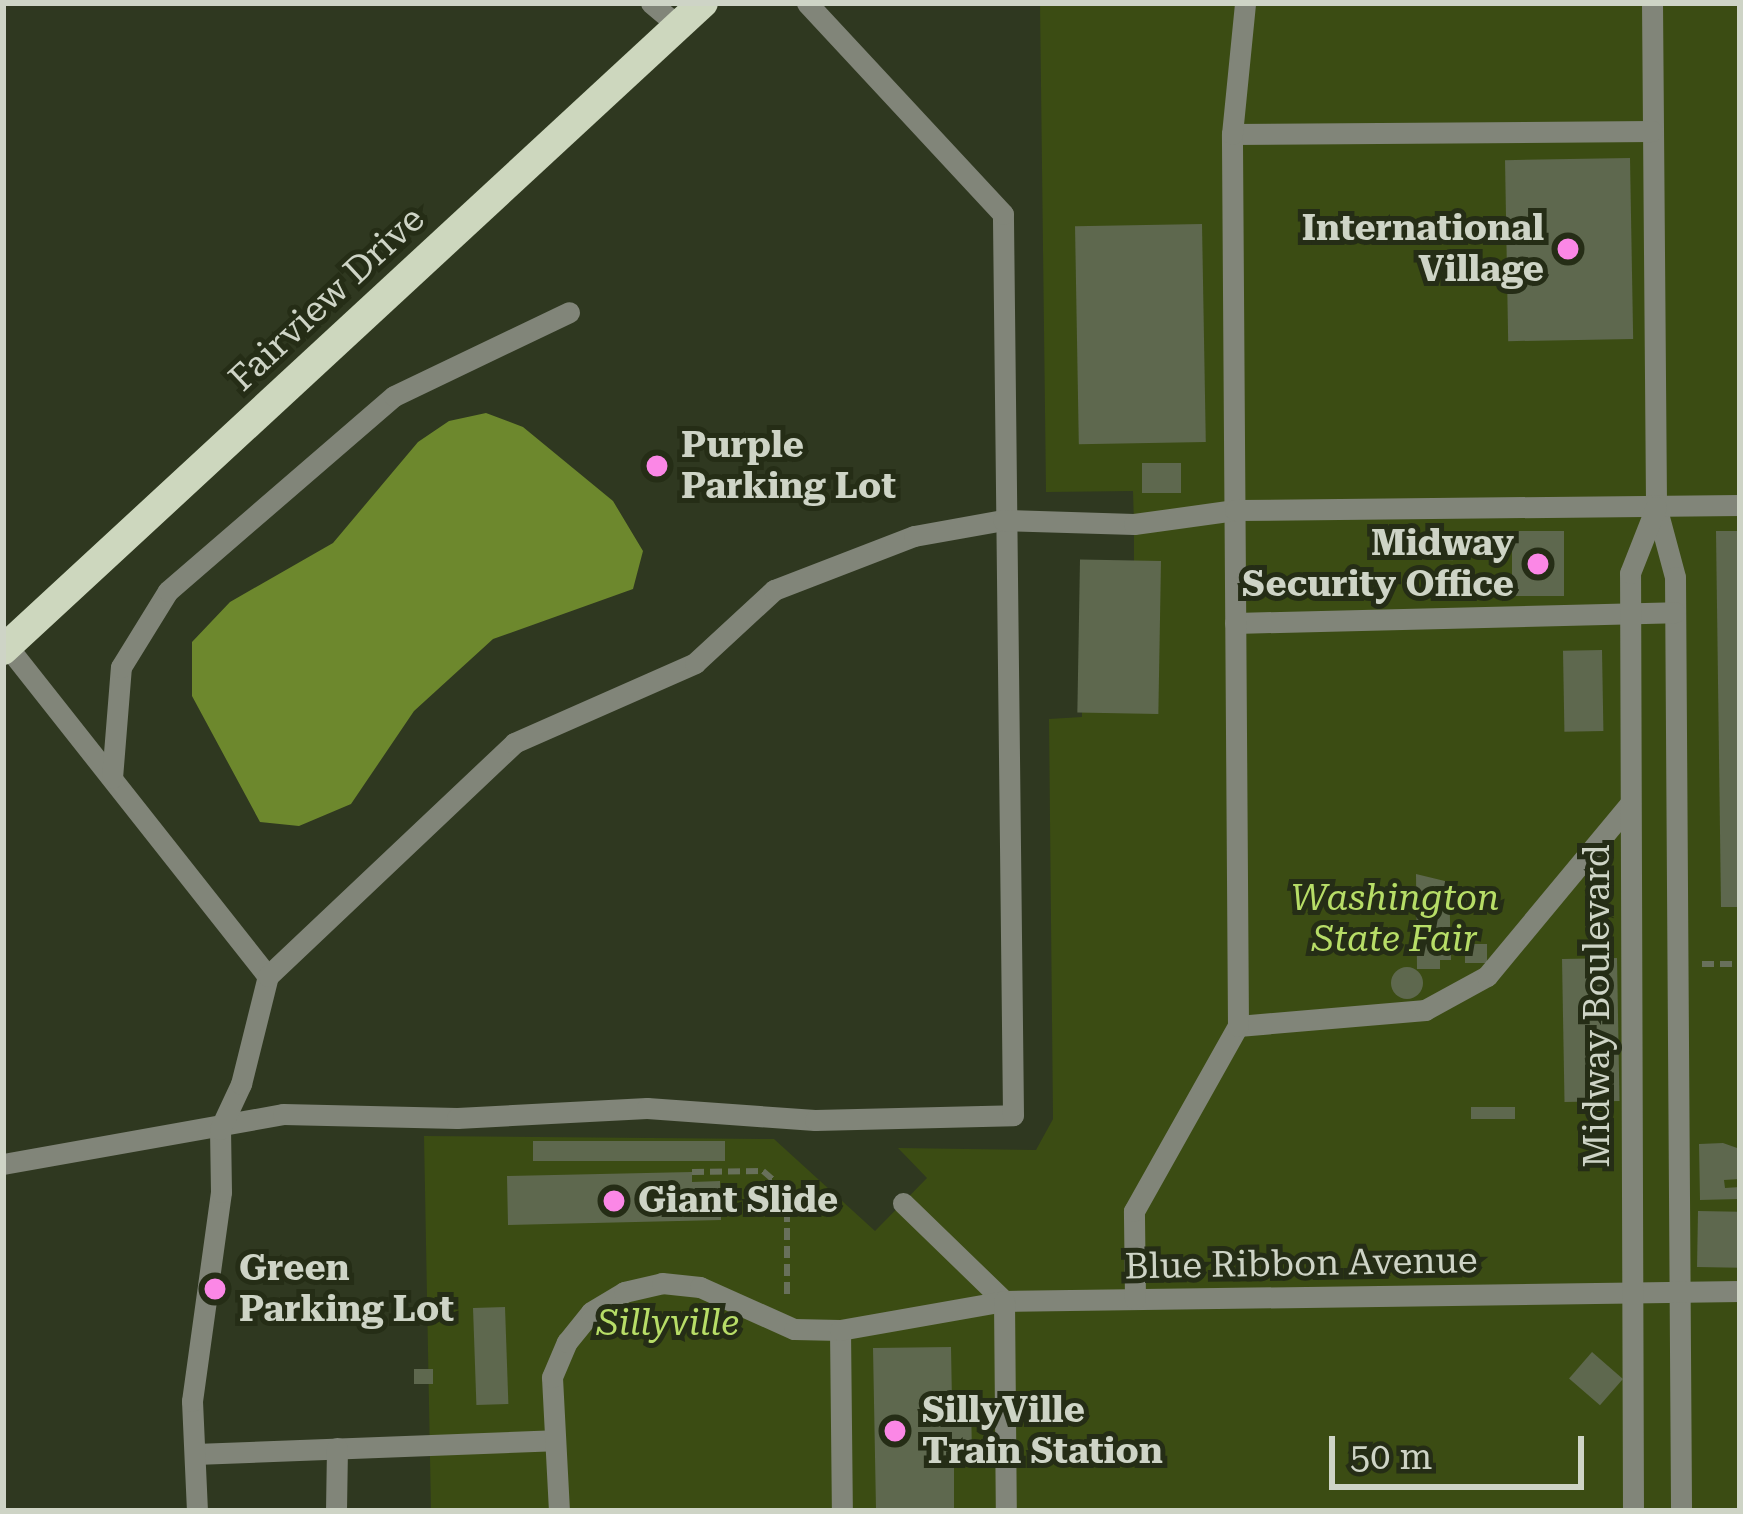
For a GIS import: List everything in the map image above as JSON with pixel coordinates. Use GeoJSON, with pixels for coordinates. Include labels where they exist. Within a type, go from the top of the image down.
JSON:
{"type":"FeatureCollection","features":[{"type":"Feature","properties":{"kind":"main road","name":"Fairview Drive"},"geometry":{"type":"LineString","coordinates":[[5,648],[703,3]]}},
{"type":"Feature","properties":{"kind":"street"},"geometry":{"type":"LineString","coordinates":[[651,3],[679,26]]}},
{"type":"Feature","properties":{"kind":"street"},"geometry":{"type":"LineString","coordinates":[[3,1164],[284,1114],[458,1118],[647,1108],[814,1120],[1013,1115],[1003,214],[807,3]]}},
{"type":"Feature","properties":{"kind":"street"},"geometry":{"type":"LineString","coordinates":[[1136,1299],[1134,1211],[1238,1026],[1232,134],[1245,3]]}},
{"type":"Feature","properties":{"kind":"street","name":"Midway Boulevard"},"geometry":{"type":"LineString","coordinates":[[1652,3],[1656,506],[1675,577],[1681,1511]]}},
{"type":"Feature","properties":{"kind":"street"},"geometry":{"type":"LineString","coordinates":[[1232,134],[1652,131]]}},
{"type":"Feature","properties":{"kind":"street"},"geometry":{"type":"LineString","coordinates":[[112,778],[121,667],[168,591],[394,396],[569,312]]}},
{"type":"Feature","properties":{"kind":"street"},"geometry":{"type":"LineString","coordinates":[[197,1511],[192,1401],[221,1192],[220,1129],[242,1084],[268,976],[514,743],[695,663],[774,590],[914,536],[1003,520],[1134,524],[1234,509],[1740,505]]}},
{"type":"Feature","properties":{"kind":"street","name":"Midway Boulevard"},"geometry":{"type":"LineString","coordinates":[[1633,1511],[1630,573],[1656,506]]}},
{"type":"Feature","properties":{"kind":"street"},"geometry":{"type":"LineString","coordinates":[[1235,623],[1675,612]]}},
{"type":"Feature","properties":{"kind":"street"},"geometry":{"type":"LineString","coordinates":[[5,648],[268,976]]}},
{"type":"Feature","properties":{"kind":"street"},"geometry":{"type":"LineString","coordinates":[[1238,1026],[1425,1010],[1487,976],[1630,804]]}},
{"type":"Feature","properties":{"kind":"street"},"geometry":{"type":"LineString","coordinates":[[903,1203],[1004,1301],[1006,1511]]}},
{"type":"Feature","properties":{"kind":"street"},"geometry":{"type":"LineString","coordinates":[[559,1511],[552,1377],[567,1342],[591,1312],[624,1292],[662,1283],[700,1287],[787,1328]]}},
{"type":"Feature","properties":{"kind":"street","name":"Blue Ribbon Avenue"},"geometry":{"type":"LineString","coordinates":[[787,1328],[840,1330],[1004,1301],[1740,1291]]}},
{"type":"Feature","properties":{"kind":"street"},"geometry":{"type":"LineString","coordinates":[[840,1330],[842,1511]]}},
{"type":"Feature","properties":{"kind":"street"},"geometry":{"type":"LineString","coordinates":[[195,1454],[430,1441],[554,1440]]}},
{"type":"Feature","properties":{"kind":"street"},"geometry":{"type":"LineString","coordinates":[[336,1511],[337,1448]]}},
{"type":"Feature","properties":{"kind":"path"},"geometry":{"type":"LineString","coordinates":[[1677,964],[1740,964]]}},
{"type":"Feature","properties":{"kind":"path"},"geometry":{"type":"LineString","coordinates":[[692,1172],[763,1171],[787,1192],[787,1328]]}},
{"type":"Feature","properties":{"kind":"green space","name":"Washington State Fair"},"geometry":{"type":"Polygon","coordinates":[[[1040,3],[1740,3],[1740,1511],[431,1511],[424,1136],[774,1139],[875,1231],[927,1178],[898,1148],[1036,1150],[1053,1119],[1049,719],[1082,717],[1080,562],[1134,562],[1134,524],[1133,491],[1046,492],[1040,3]]]}},
{"type":"Feature","properties":{"kind":"shaded area"},"geometry":{"type":"Polygon","coordinates":[[[486,413],[523,427],[613,501],[643,551],[633,589],[493,639],[414,711],[351,804],[299,826],[260,822],[192,696],[192,642],[230,602],[333,543],[418,442],[449,421],[486,413]]]}},
{"type":"Feature","properties":{"kind":"building","name":"International Village"},"geometry":{"type":"Polygon","coordinates":[[[1630,158],[1633,339],[1508,341],[1505,160],[1630,158]]]}},
{"type":"Feature","properties":{"kind":"building"},"geometry":{"type":"Polygon","coordinates":[[[1202,224],[1206,442],[1079,444],[1075,226],[1202,224]]]}},
{"type":"Feature","properties":{"kind":"building"},"geometry":{"type":"Polygon","coordinates":[[[1142,463],[1181,463],[1181,493],[1142,493],[1142,463]]]}},
{"type":"Feature","properties":{"kind":"building","name":"Midway Security Office"},"geometry":{"type":"Polygon","coordinates":[[[1512,531],[1564,531],[1564,596],[1512,596],[1512,531]]]}},
{"type":"Feature","properties":{"kind":"building"},"geometry":{"type":"Polygon","coordinates":[[[1716,531],[1740,531],[1740,907],[1721,907],[1716,531]]]}},
{"type":"Feature","properties":{"kind":"building"},"geometry":{"type":"Polygon","coordinates":[[[1390,533],[1454,535],[1453,560],[1389,558],[1390,533]]]}},
{"type":"Feature","properties":{"kind":"building"},"geometry":{"type":"Polygon","coordinates":[[[1080,560],[1161,561],[1158,714],[1077,713],[1080,560]]]}},
{"type":"Feature","properties":{"kind":"building"},"geometry":{"type":"Polygon","coordinates":[[[1602,650],[1603,731],[1564,732],[1563,651],[1602,650]]]}},
{"type":"Feature","properties":{"kind":"building"},"geometry":{"type":"Polygon","coordinates":[[[1416,874],[1449,882],[1451,960],[1440,960],[1440,969],[1417,969],[1416,874]]]}},
{"type":"Feature","properties":{"kind":"building"},"geometry":{"type":"Polygon","coordinates":[[[1465,944],[1487,944],[1487,963],[1465,963],[1465,944]]]}},
{"type":"Feature","properties":{"kind":"building"},"geometry":{"type":"Polygon","coordinates":[[[1617,958],[1619,1101],[1565,1102],[1562,959],[1617,958]]]}},
{"type":"Feature","properties":{"kind":"building"},"geometry":{"type":"Polygon","coordinates":[[[1407,967],[1418,972],[1423,983],[1418,994],[1407,999],[1396,994],[1391,983],[1396,972],[1407,967]]]}},
{"type":"Feature","properties":{"kind":"building"},"geometry":{"type":"Polygon","coordinates":[[[1471,1107],[1515,1107],[1515,1119],[1471,1119],[1471,1107]]]}},
{"type":"Feature","properties":{"kind":"building"},"geometry":{"type":"Polygon","coordinates":[[[533,1141],[725,1141],[725,1161],[533,1161],[533,1141]]]}},
{"type":"Feature","properties":{"kind":"building"},"geometry":{"type":"Polygon","coordinates":[[[1723,1143],[1740,1149],[1740,1179],[1724,1180],[1725,1188],[1740,1187],[1740,1199],[1700,1200],[1699,1144],[1723,1143]]]}},
{"type":"Feature","properties":{"kind":"building","name":"Giant Slide"},"geometry":{"type":"Polygon","coordinates":[[[692,1172],[692,1182],[720,1181],[721,1220],[508,1225],[507,1176],[692,1172]]]}},
{"type":"Feature","properties":{"kind":"building"},"geometry":{"type":"Polygon","coordinates":[[[1698,1211],[1740,1212],[1739,1268],[1697,1267],[1698,1211]]]}},
{"type":"Feature","properties":{"kind":"building"},"geometry":{"type":"Polygon","coordinates":[[[505,1307],[508,1404],[476,1405],[473,1308],[505,1307]]]}},
{"type":"Feature","properties":{"kind":"building","name":"SillyVille Train Station"},"geometry":{"type":"Polygon","coordinates":[[[951,1347],[952,1402],[971,1402],[972,1455],[954,1456],[954,1508],[876,1510],[873,1348],[951,1347]]]}},
{"type":"Feature","properties":{"kind":"building"},"geometry":{"type":"Polygon","coordinates":[[[1592,1352],[1623,1379],[1600,1405],[1569,1378],[1592,1352]]]}},
{"type":"Feature","properties":{"kind":"building"},"geometry":{"type":"Polygon","coordinates":[[[414,1369],[433,1369],[433,1384],[414,1384],[414,1369]]]}},
{"type":"Feature","properties":{"kind":"place","name":"International Village"},"geometry":{"type":"Point","coordinates":[1568,249]}},
{"type":"Feature","properties":{"kind":"place","name":"Purple Parking Lot"},"geometry":{"type":"Point","coordinates":[657,466]}},
{"type":"Feature","properties":{"kind":"place","name":"Midway Security Office"},"geometry":{"type":"Point","coordinates":[1538,564]}},
{"type":"Feature","properties":{"kind":"place","name":"Giant Slide"},"geometry":{"type":"Point","coordinates":[614,1201]}},
{"type":"Feature","properties":{"kind":"place","name":"Green Parking Lot"},"geometry":{"type":"Point","coordinates":[215,1289]}},
{"type":"Feature","properties":{"kind":"place","name":"SillyVille Train Station"},"geometry":{"type":"Point","coordinates":[895,1431]}},
{"type":"Feature","properties":{"kind":"park label","name":"Sillyville"},"geometry":{"type":"Point","coordinates":[668,1324]}}]}
